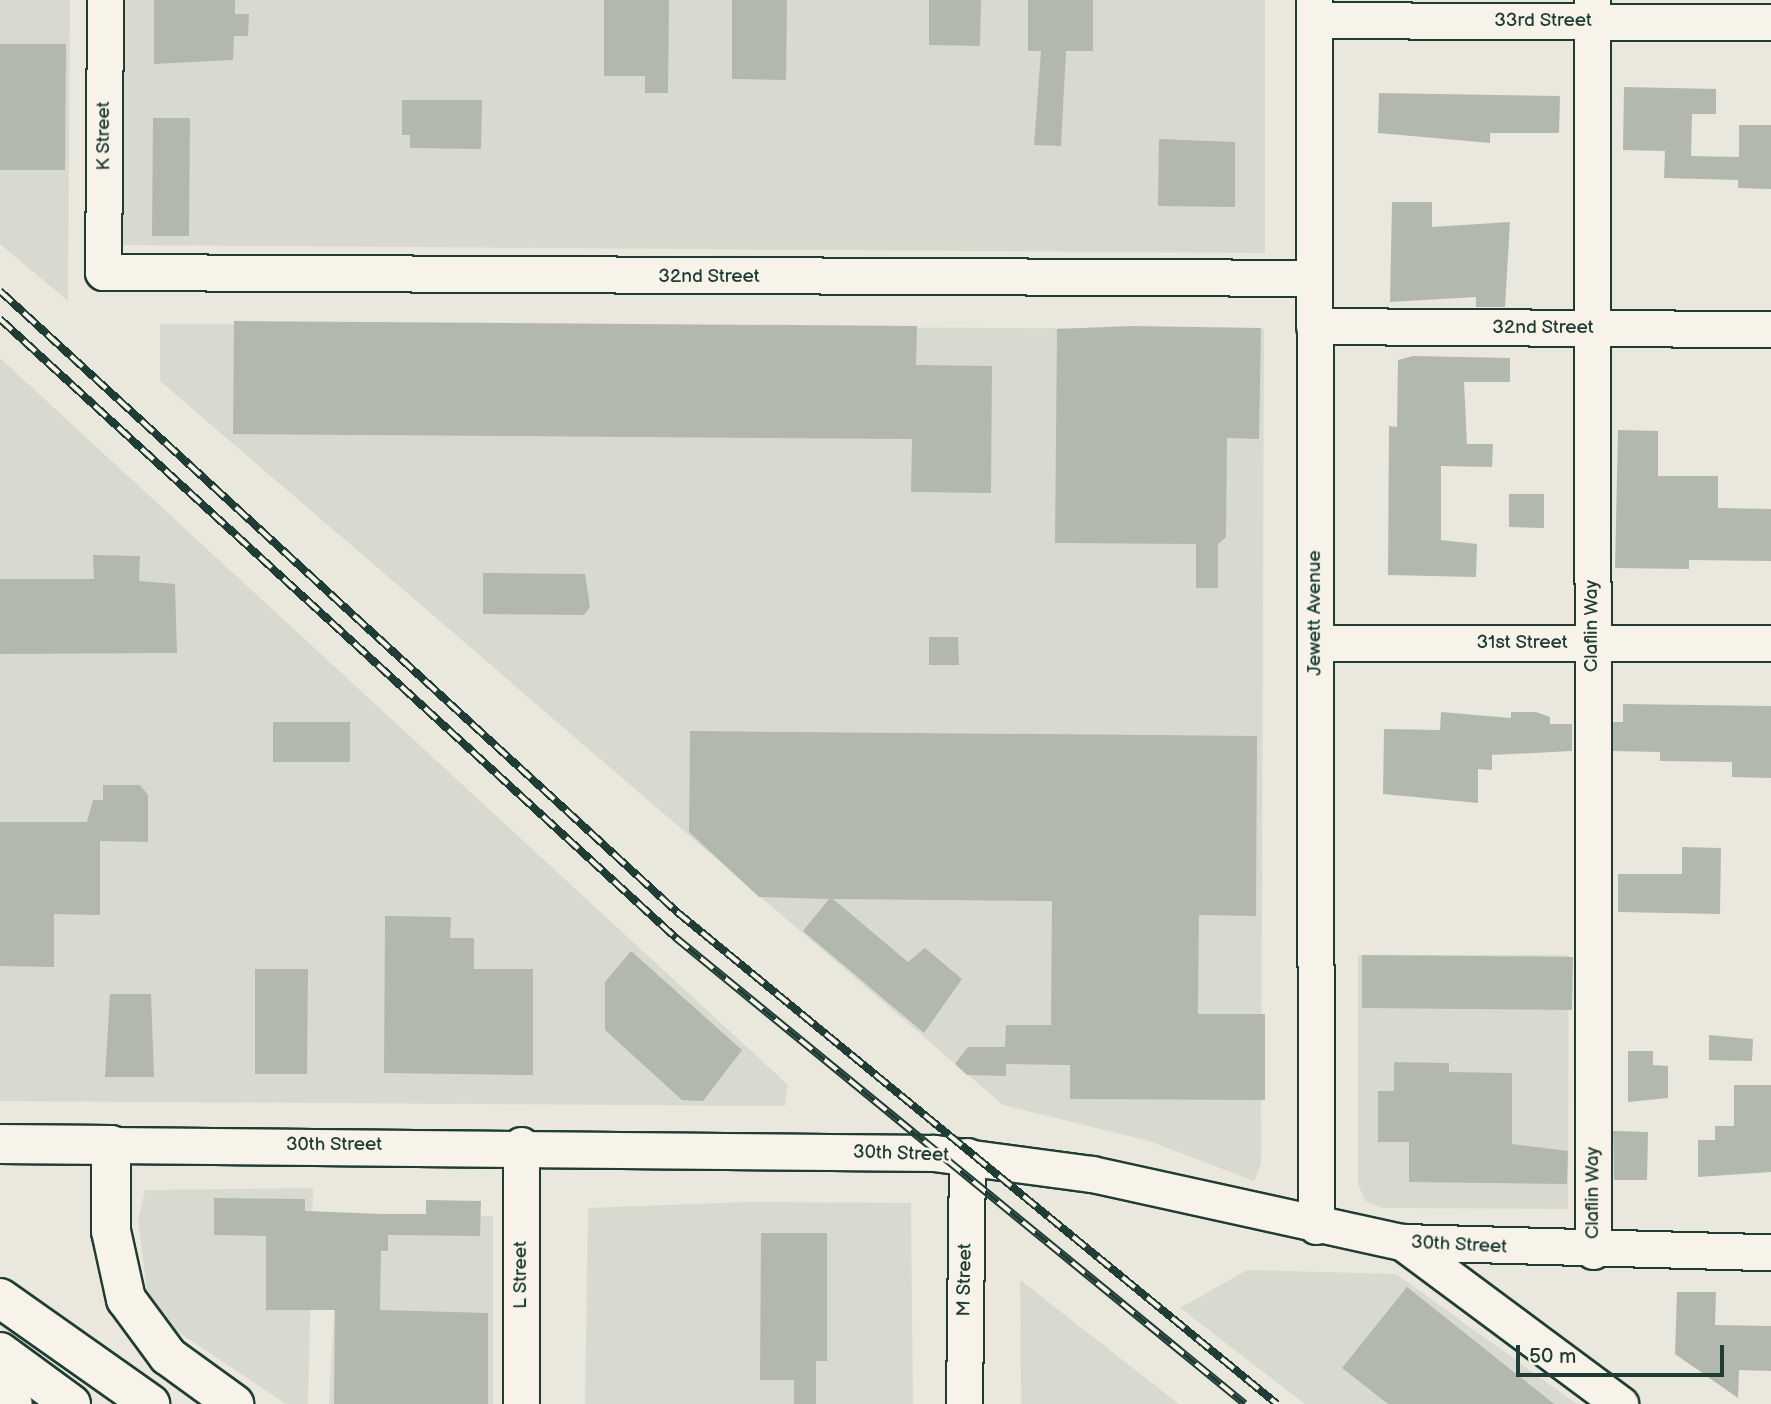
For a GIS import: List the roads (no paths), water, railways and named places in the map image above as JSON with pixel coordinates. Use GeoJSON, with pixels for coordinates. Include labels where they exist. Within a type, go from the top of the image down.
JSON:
{"type":"FeatureCollection","features":[{"type":"Feature","properties":{"kind":"main road","name":"30th Street"},"geometry":{"type":"LineString","coordinates":[[8,1141],[111,1145]]}},
{"type":"Feature","properties":{"kind":"main road"},"geometry":{"type":"LineString","coordinates":[[111,1145],[111,1231],[126,1299],[168,1356],[234,1404]]}},
{"type":"Feature","properties":{"kind":"main road"},"geometry":{"type":"LineString","coordinates":[[0,1298],[150,1404]]}},
{"type":"Feature","properties":{"kind":"main road"},"geometry":{"type":"LineString","coordinates":[[0,1352],[71,1404]]}},
{"type":"Feature","properties":{"kind":"main road"},"geometry":{"type":"LineString","coordinates":[[0,1394],[13,1404]]}},
{"type":"Feature","properties":{"kind":"street","name":"K Street"},"geometry":{"type":"LineString","coordinates":[[103,272],[105,0]]}},
{"type":"Feature","properties":{"kind":"street","name":"33rd Street"},"geometry":{"type":"LineString","coordinates":[[1314,10],[1592,11],[1771,22]]}},
{"type":"Feature","properties":{"kind":"street","name":"Jewett Avenue"},"geometry":{"type":"LineString","coordinates":[[1314,10],[1316,1226]]}},
{"type":"Feature","properties":{"kind":"street","name":"Claflin Way"},"geometry":{"type":"LineString","coordinates":[[1592,11],[1592,1251]]}},
{"type":"Feature","properties":{"kind":"street","name":"32nd Street"},"geometry":{"type":"LineString","coordinates":[[103,272],[1314,278]]}},
{"type":"Feature","properties":{"kind":"street","name":"32nd Street"},"geometry":{"type":"LineString","coordinates":[[1314,326],[1771,329]]}},
{"type":"Feature","properties":{"kind":"street","name":"31st Street"},"geometry":{"type":"LineString","coordinates":[[1315,643],[1771,643]]}},
{"type":"Feature","properties":{"kind":"street","name":"30th Street"},"geometry":{"type":"LineString","coordinates":[[111,1145],[521,1145],[967,1156],[1092,1174],[1316,1226],[1402,1242],[1592,1251],[1771,1252]]}},
{"type":"Feature","properties":{"kind":"street","name":"L Street"},"geometry":{"type":"LineString","coordinates":[[521,1145],[521,1404]]}},
{"type":"Feature","properties":{"kind":"street","name":"M Street"},"geometry":{"type":"LineString","coordinates":[[964,1404],[967,1156]]}},
{"type":"Feature","properties":{"kind":"street"},"geometry":{"type":"LineString","coordinates":[[1402,1242],[1620,1404]]}},
{"type":"Feature","properties":{"kind":"railway"},"geometry":{"type":"LineString","coordinates":[[0,291],[677,912],[1277,1404]]}},
{"type":"Feature","properties":{"kind":"railway"},"geometry":{"type":"LineString","coordinates":[[0,319],[676,938],[1245,1404]]}}]}
